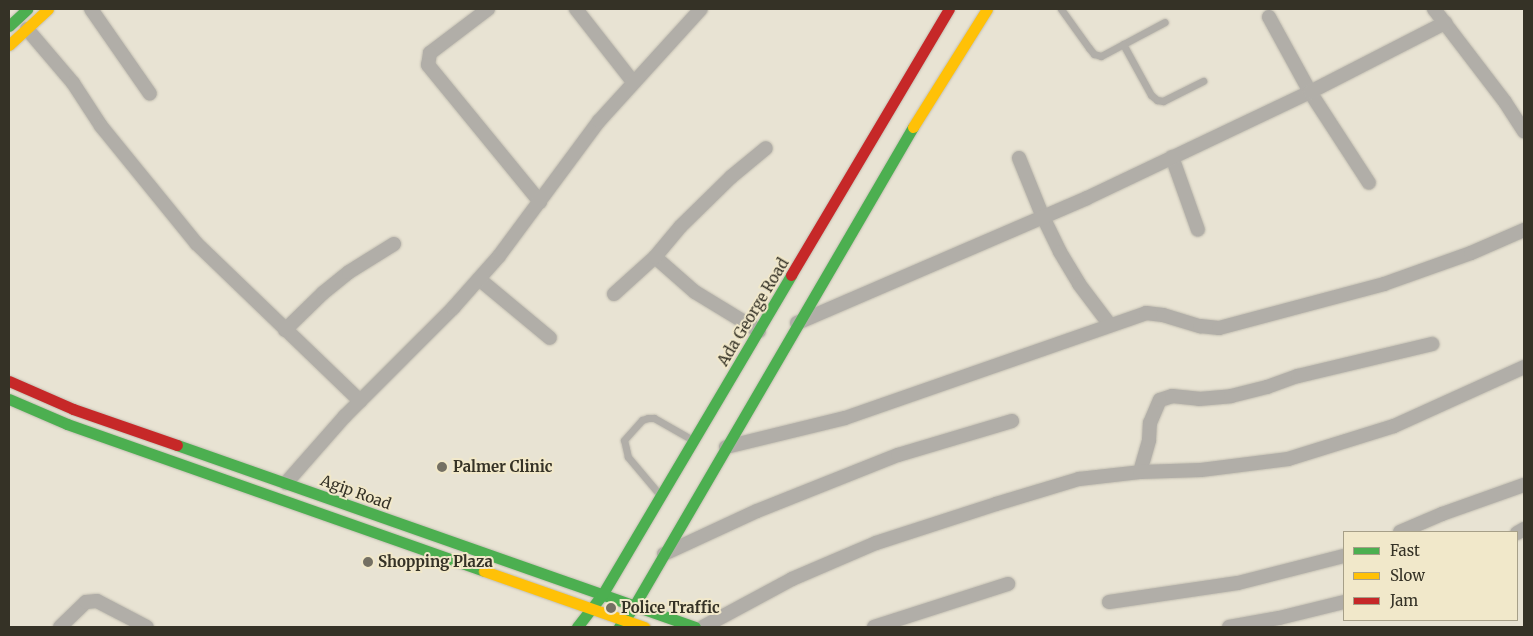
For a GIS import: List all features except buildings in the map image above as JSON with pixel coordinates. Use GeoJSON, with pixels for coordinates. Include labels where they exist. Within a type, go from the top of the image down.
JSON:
{"type":"FeatureCollection","features":[{"type":"Feature","properties":{"kind":"main road"},"geometry":{"type":"LineString","coordinates":[[9,26],[27,9]]}},
{"type":"Feature","properties":{"kind":"main road"},"geometry":{"type":"LineString","coordinates":[[9,45],[48,9]]}},
{"type":"Feature","properties":{"kind":"main road","name":"Ada George Road"},"geometry":{"type":"LineString","coordinates":[[576,627],[602,595],[949,9]]}},
{"type":"Feature","properties":{"kind":"main road"},"geometry":{"type":"LineString","coordinates":[[621,624],[634,606],[887,168],[987,9]]}},
{"type":"Feature","properties":{"kind":"main road","name":"Agip Road"},"geometry":{"type":"LineString","coordinates":[[9,381],[73,409],[695,627]]}},
{"type":"Feature","properties":{"kind":"main road"},"geometry":{"type":"LineString","coordinates":[[9,399],[67,424],[591,609],[621,624],[644,627]]}},
{"type":"Feature","properties":{"kind":"street"},"geometry":{"type":"LineString","coordinates":[[92,9],[150,94]]}},
{"type":"Feature","properties":{"kind":"street"},"geometry":{"type":"LineString","coordinates":[[488,9],[430,53],[428,65],[540,202]]}},
{"type":"Feature","properties":{"kind":"street"},"geometry":{"type":"LineString","coordinates":[[576,9],[633,82]]}},
{"type":"Feature","properties":{"kind":"street"},"geometry":{"type":"LineString","coordinates":[[286,483],[360,401],[454,308],[479,280],[599,122],[633,82],[701,9]]}},
{"type":"Feature","properties":{"kind":"street"},"geometry":{"type":"LineString","coordinates":[[1434,9],[1506,102],[1524,131]]}},
{"type":"Feature","properties":{"kind":"street"},"geometry":{"type":"LineString","coordinates":[[1269,17],[1310,92],[1369,183]]}},
{"type":"Feature","properties":{"kind":"street"},"geometry":{"type":"LineString","coordinates":[[797,323],[1043,217],[1310,92],[1445,23]]}},
{"type":"Feature","properties":{"kind":"street"},"geometry":{"type":"LineString","coordinates":[[27,28],[73,84],[101,126],[196,242],[360,401]]}},
{"type":"Feature","properties":{"kind":"street"},"geometry":{"type":"LineString","coordinates":[[614,294],[655,257],[680,226],[731,177],[766,148]]}},
{"type":"Feature","properties":{"kind":"street"},"geometry":{"type":"LineString","coordinates":[[1172,156],[1198,230]]}},
{"type":"Feature","properties":{"kind":"street"},"geometry":{"type":"LineString","coordinates":[[1019,158],[1043,217],[1079,284],[1110,326]]}},
{"type":"Feature","properties":{"kind":"street"},"geometry":{"type":"LineString","coordinates":[[726,447],[845,418],[1146,314],[1163,314],[1200,326],[1219,328],[1384,284],[1471,253],[1524,230]]}},
{"type":"Feature","properties":{"kind":"street"},"geometry":{"type":"LineString","coordinates":[[286,330],[323,293],[348,272],[394,244]]}},
{"type":"Feature","properties":{"kind":"street"},"geometry":{"type":"LineString","coordinates":[[655,257],[694,292],[759,331]]}},
{"type":"Feature","properties":{"kind":"street"},"geometry":{"type":"LineString","coordinates":[[479,280],[550,338]]}},
{"type":"Feature","properties":{"kind":"street"},"geometry":{"type":"LineString","coordinates":[[1140,472],[1149,440],[1150,423],[1160,400],[1172,396],[1199,399],[1231,396],[1267,387],[1298,376],[1432,344]]}},
{"type":"Feature","properties":{"kind":"street"},"geometry":{"type":"LineString","coordinates":[[703,627],[792,579],[876,543],[1079,479],[1140,472],[1201,470],[1288,458],[1394,426],[1524,367]]}},
{"type":"Feature","properties":{"kind":"street"},"geometry":{"type":"LineString","coordinates":[[663,555],[757,512],[871,465],[898,455],[1012,421]]}},
{"type":"Feature","properties":{"kind":"street"},"geometry":{"type":"LineString","coordinates":[[1402,531],[1442,514],[1524,485]]}},
{"type":"Feature","properties":{"kind":"street"},"geometry":{"type":"LineString","coordinates":[[1109,602],[1238,583],[1343,556]]}},
{"type":"Feature","properties":{"kind":"street"},"geometry":{"type":"LineString","coordinates":[[874,627],[1008,584]]}},
{"type":"Feature","properties":{"kind":"street"},"geometry":{"type":"LineString","coordinates":[[60,627],[86,602],[97,601],[147,627]]}},
{"type":"Feature","properties":{"kind":"street"},"geometry":{"type":"LineString","coordinates":[[1229,627],[1279,618],[1343,602]]}},
{"type":"Feature","properties":{"kind":"lane"},"geometry":{"type":"LineString","coordinates":[[1061,9],[1094,54],[1101,56],[1165,22]]}},
{"type":"Feature","properties":{"kind":"lane"},"geometry":{"type":"LineString","coordinates":[[1123,44],[1151,95],[1157,100],[1163,101],[1203,81]]}},
{"type":"Feature","properties":{"kind":"lane"},"geometry":{"type":"LineString","coordinates":[[661,496],[628,457],[624,440],[642,420],[654,418],[694,440]]}},
{"type":"Feature","properties":{"kind":"traffic: fast"},"geometry":{"type":"LineString","coordinates":[[9,26],[27,9]]}},
{"type":"Feature","properties":{"kind":"traffic: fast"},"geometry":{"type":"LineString","coordinates":[[619,627],[634,606],[913,127]]}},
{"type":"Feature","properties":{"kind":"traffic: fast"},"geometry":{"type":"LineString","coordinates":[[577,627],[602,595],[791,275]]}},
{"type":"Feature","properties":{"kind":"traffic: fast"},"geometry":{"type":"LineString","coordinates":[[9,399],[67,424],[484,571]]}},
{"type":"Feature","properties":{"kind":"traffic: fast"},"geometry":{"type":"LineString","coordinates":[[177,445],[695,627]]}},
{"type":"Feature","properties":{"kind":"traffic: slow"},"geometry":{"type":"LineString","coordinates":[[9,45],[48,9]]}},
{"type":"Feature","properties":{"kind":"traffic: slow"},"geometry":{"type":"LineString","coordinates":[[913,127],[987,9]]}},
{"type":"Feature","properties":{"kind":"traffic: slow"},"geometry":{"type":"LineString","coordinates":[[484,571],[644,627]]}},
{"type":"Feature","properties":{"kind":"traffic: jam"},"geometry":{"type":"LineString","coordinates":[[791,275],[949,9]]}},
{"type":"Feature","properties":{"kind":"traffic: jam"},"geometry":{"type":"LineString","coordinates":[[9,381],[73,409],[177,445]]}},
{"type":"Feature","properties":{"kind":"place","name":"Palmer Clinic"},"geometry":{"type":"Point","coordinates":[442,467]}},
{"type":"Feature","properties":{"kind":"place","name":"Shopping Plaza"},"geometry":{"type":"Point","coordinates":[368,562]}},
{"type":"Feature","properties":{"kind":"place","name":"Police Traffic"},"geometry":{"type":"Point","coordinates":[611,608]}}]}
